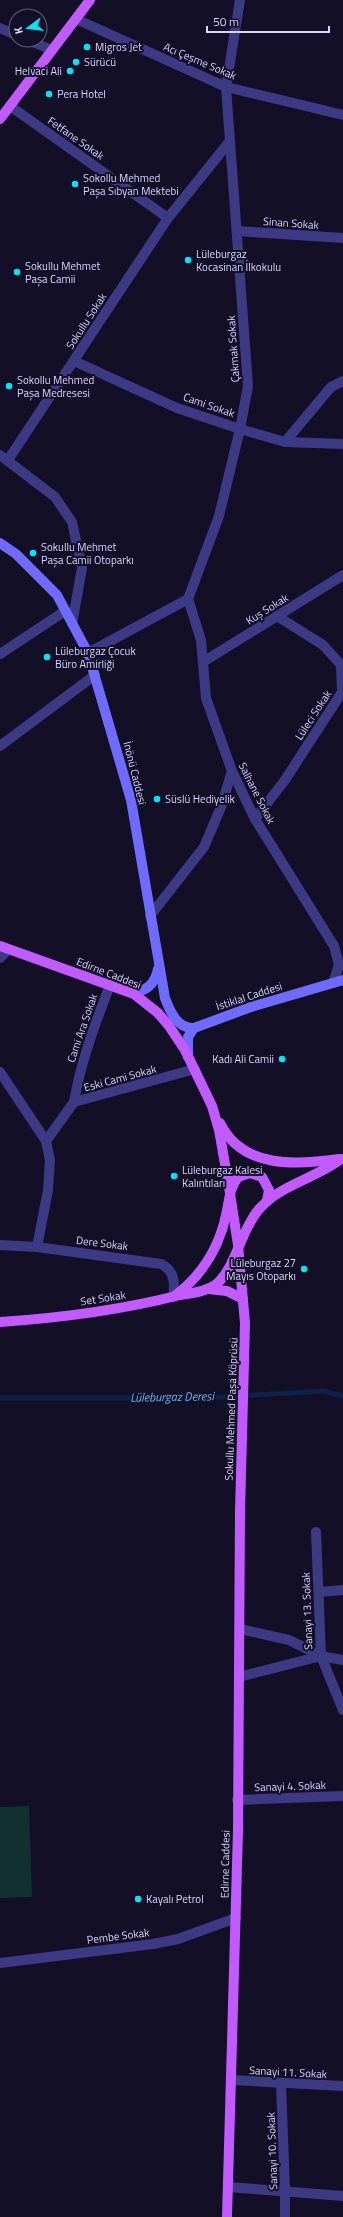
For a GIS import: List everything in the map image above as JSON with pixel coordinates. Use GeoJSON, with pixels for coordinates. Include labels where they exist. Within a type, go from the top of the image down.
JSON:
{"type":"FeatureCollection","features":[{"type":"Feature","properties":{"kind":"main road"},"geometry":{"type":"LineString","coordinates":[[0,117],[10,106],[90,0]]}},
{"type":"Feature","properties":{"kind":"main road","name":"İnönü Caddesi"},"geometry":{"type":"LineString","coordinates":[[0,543],[16,554],[57,595],[88,653],[131,800],[158,965],[165,998],[173,1016],[182,1025],[194,1028]]}},
{"type":"Feature","properties":{"kind":"main road","name":"Edirne Caddesi"},"geometry":{"type":"LineString","coordinates":[[4,948],[130,992],[151,1007],[164,1020],[195,1069],[212,1106],[219,1130],[238,1245],[244,1304]]}},
{"type":"Feature","properties":{"kind":"main road"},"geometry":{"type":"LineString","coordinates":[[130,992],[141,991],[150,986],[156,977],[158,965]]}},
{"type":"Feature","properties":{"kind":"main road","name":"İstiklal Caddesi"},"geometry":{"type":"LineString","coordinates":[[194,1028],[244,1009],[338,981]]}},
{"type":"Feature","properties":{"kind":"main road"},"geometry":{"type":"LineString","coordinates":[[188,1058],[188,1037],[194,1028]]}},
{"type":"Feature","properties":{"kind":"main road"},"geometry":{"type":"LineString","coordinates":[[212,1106],[229,1137],[237,1146],[257,1157],[295,1163],[342,1158]]}},
{"type":"Feature","properties":{"kind":"main road","name":"Set Sokak"},"geometry":{"type":"LineString","coordinates":[[208,1288],[222,1277],[254,1215],[267,1201],[286,1189],[320,1173],[342,1158]]}},
{"type":"Feature","properties":{"kind":"main road"},"geometry":{"type":"LineString","coordinates":[[173,1297],[198,1275],[213,1253],[224,1224],[230,1194],[238,1178],[247,1173],[254,1173],[262,1177],[270,1192],[267,1201]]}},
{"type":"Feature","properties":{"kind":"main road","name":"Set Sokak"},"geometry":{"type":"LineString","coordinates":[[0,1322],[120,1308],[208,1288],[227,1291],[244,1304]]}},
{"type":"Feature","properties":{"kind":"main road","name":"Sokullu Mehmed Paşa Köprüsü"},"geometry":{"type":"LineString","coordinates":[[240,1511],[244,1304]]}},
{"type":"Feature","properties":{"kind":"main road","name":"Edirne Caddesi"},"geometry":{"type":"LineString","coordinates":[[227,2217],[236,1918],[240,1511]]}},
{"type":"Feature","properties":{"kind":"street","name":"Çakmak Sokak"},"geometry":{"type":"LineString","coordinates":[[188,599],[219,516],[240,429],[248,386],[226,87],[240,0]]}},
{"type":"Feature","properties":{"kind":"street","name":"Acı Çeşme Sokak"},"geometry":{"type":"LineString","coordinates":[[76,19],[226,87],[343,116]]}},
{"type":"Feature","properties":{"kind":"street"},"geometry":{"type":"LineString","coordinates":[[47,48],[52,50]]}},
{"type":"Feature","properties":{"kind":"street","name":"Fetfane Sokak"},"geometry":{"type":"LineString","coordinates":[[10,106],[168,218]]}},
{"type":"Feature","properties":{"kind":"street","name":"Sokullu Sokak"},"geometry":{"type":"LineString","coordinates":[[4,457],[74,361],[168,218],[230,141]]}},
{"type":"Feature","properties":{"kind":"street","name":"Sinan Sokak"},"geometry":{"type":"LineString","coordinates":[[237,231],[343,238]]}},
{"type":"Feature","properties":{"kind":"street","name":"Cami Sokak"},"geometry":{"type":"LineString","coordinates":[[74,361],[177,408],[240,429],[285,442],[343,444]]}},
{"type":"Feature","properties":{"kind":"street"},"geometry":{"type":"LineString","coordinates":[[285,442],[331,387],[343,381]]}},
{"type":"Feature","properties":{"kind":"street"},"geometry":{"type":"LineString","coordinates":[[4,457],[55,497],[72,522],[82,568],[72,624]]}},
{"type":"Feature","properties":{"kind":"street","name":"Kuş Sokak"},"geometry":{"type":"LineString","coordinates":[[203,662],[343,575]]}},
{"type":"Feature","properties":{"kind":"street"},"geometry":{"type":"LineString","coordinates":[[88,653],[188,599]]}},
{"type":"Feature","properties":{"kind":"street","name":"Salhane Sokak"},"geometry":{"type":"LineString","coordinates":[[188,599],[201,640],[206,698],[232,771],[255,819],[334,946],[339,965],[338,981]]}},
{"type":"Feature","properties":{"kind":"street"},"geometry":{"type":"LineString","coordinates":[[0,654],[65,611]]}},
{"type":"Feature","properties":{"kind":"street","name":"Lüleci Sokak"},"geometry":{"type":"LineString","coordinates":[[255,819],[285,780],[342,692],[341,665],[323,645],[277,616]]}},
{"type":"Feature","properties":{"kind":"street"},"geometry":{"type":"LineString","coordinates":[[0,746],[95,675]]}},
{"type":"Feature","properties":{"kind":"street"},"geometry":{"type":"LineString","coordinates":[[150,916],[204,847],[221,807],[232,771]]}},
{"type":"Feature","properties":{"kind":"street"},"geometry":{"type":"LineString","coordinates":[[0,958],[4,948]]}},
{"type":"Feature","properties":{"kind":"street","name":"Cami Ara Sokak"},"geometry":{"type":"LineString","coordinates":[[74,1102],[79,1073],[88,1042],[110,986]]}},
{"type":"Feature","properties":{"kind":"street","name":"Eski Cami Sokak"},"geometry":{"type":"LineString","coordinates":[[46,1141],[74,1102],[195,1069]]}},
{"type":"Feature","properties":{"kind":"street"},"geometry":{"type":"LineString","coordinates":[[0,1072],[46,1141],[50,1160],[48,1190],[37,1247]]}},
{"type":"Feature","properties":{"kind":"street","name":"Dere Sokak"},"geometry":{"type":"LineString","coordinates":[[0,1245],[37,1247],[161,1264],[168,1267],[173,1274],[175,1284],[173,1297]]}},
{"type":"Feature","properties":{"kind":"street","name":"Sanayi 13. Sokak"},"geometry":{"type":"LineString","coordinates":[[316,1532],[321,1656],[343,1710]]}},
{"type":"Feature","properties":{"kind":"street"},"geometry":{"type":"LineString","coordinates":[[319,1592],[343,1590]]}},
{"type":"Feature","properties":{"kind":"street"},"geometry":{"type":"LineString","coordinates":[[240,1629],[289,1640],[321,1656],[343,1660]]}},
{"type":"Feature","properties":{"kind":"street"},"geometry":{"type":"LineString","coordinates":[[239,1677],[321,1656]]}},
{"type":"Feature","properties":{"kind":"street","name":"Sanayi 4. Sokak"},"geometry":{"type":"LineString","coordinates":[[237,1800],[343,1796]]}},
{"type":"Feature","properties":{"kind":"street","name":"Pembe Sokak"},"geometry":{"type":"LineString","coordinates":[[0,1964],[153,1944],[178,1939],[236,1918]]}},
{"type":"Feature","properties":{"kind":"street","name":"Sanayi 11. Sokak"},"geometry":{"type":"LineString","coordinates":[[232,2080],[281,2084],[343,2086]]}},
{"type":"Feature","properties":{"kind":"street","name":"Sanayi 10. Sokak"},"geometry":{"type":"LineString","coordinates":[[281,2084],[286,2191],[285,2217]]}},
{"type":"Feature","properties":{"kind":"street"},"geometry":{"type":"LineString","coordinates":[[229,2187],[343,2196]]}},
{"type":"Feature","properties":{"kind":"green space"},"geometry":{"type":"Polygon","coordinates":[[[29,1806],[32,1897],[0,1898],[0,1807],[29,1806]]]}},
{"type":"Feature","properties":{"kind":"waterway","name":"Lüleburgaz Deresi"},"geometry":{"type":"LineString","coordinates":[[0,1398],[202,1398],[324,1391],[343,1396]]}},
{"type":"Feature","properties":{"kind":"place","name":"Migros Jet"},"geometry":{"type":"Point","coordinates":[87,47]}},
{"type":"Feature","properties":{"kind":"place","name":"Sürücü"},"geometry":{"type":"Point","coordinates":[76,62]}},
{"type":"Feature","properties":{"kind":"place","name":"Helvaci Ali"},"geometry":{"type":"Point","coordinates":[70,71]}},
{"type":"Feature","properties":{"kind":"place","name":"Pera Hotel"},"geometry":{"type":"Point","coordinates":[49,94]}},
{"type":"Feature","properties":{"kind":"place","name":"Sokollu Mehmed Paşa Sıbyan Mektebi"},"geometry":{"type":"Point","coordinates":[75,184]}},
{"type":"Feature","properties":{"kind":"place","name":"Lüleburgaz Kocasinan İlkokulu"},"geometry":{"type":"Point","coordinates":[188,260]}},
{"type":"Feature","properties":{"kind":"place","name":"Sokullu Mehmet Paşa Camii"},"geometry":{"type":"Point","coordinates":[17,272]}},
{"type":"Feature","properties":{"kind":"place","name":"Sokollu Mehmed Paşa Medresesi"},"geometry":{"type":"Point","coordinates":[9,386]}},
{"type":"Feature","properties":{"kind":"place","name":"Sokullu Mehmet Paşa Camii Otoparkı"},"geometry":{"type":"Point","coordinates":[33,553]}},
{"type":"Feature","properties":{"kind":"place","name":"Lüleburgaz Çocuk Büro Amirliği"},"geometry":{"type":"Point","coordinates":[47,657]}},
{"type":"Feature","properties":{"kind":"place","name":"Süslü Hediyelik"},"geometry":{"type":"Point","coordinates":[157,799]}},
{"type":"Feature","properties":{"kind":"place","name":"Kadı Ali Camii"},"geometry":{"type":"Point","coordinates":[282,1059]}},
{"type":"Feature","properties":{"kind":"place","name":"Lüleburgaz Kalesi Kalıntıları"},"geometry":{"type":"Point","coordinates":[174,1176]}},
{"type":"Feature","properties":{"kind":"place","name":"Lüleburgaz 27 Mayıs Otoparkı"},"geometry":{"type":"Point","coordinates":[304,1269]}},
{"type":"Feature","properties":{"kind":"place","name":"Kayalı Petrol"},"geometry":{"type":"Point","coordinates":[138,1899]}}]}
